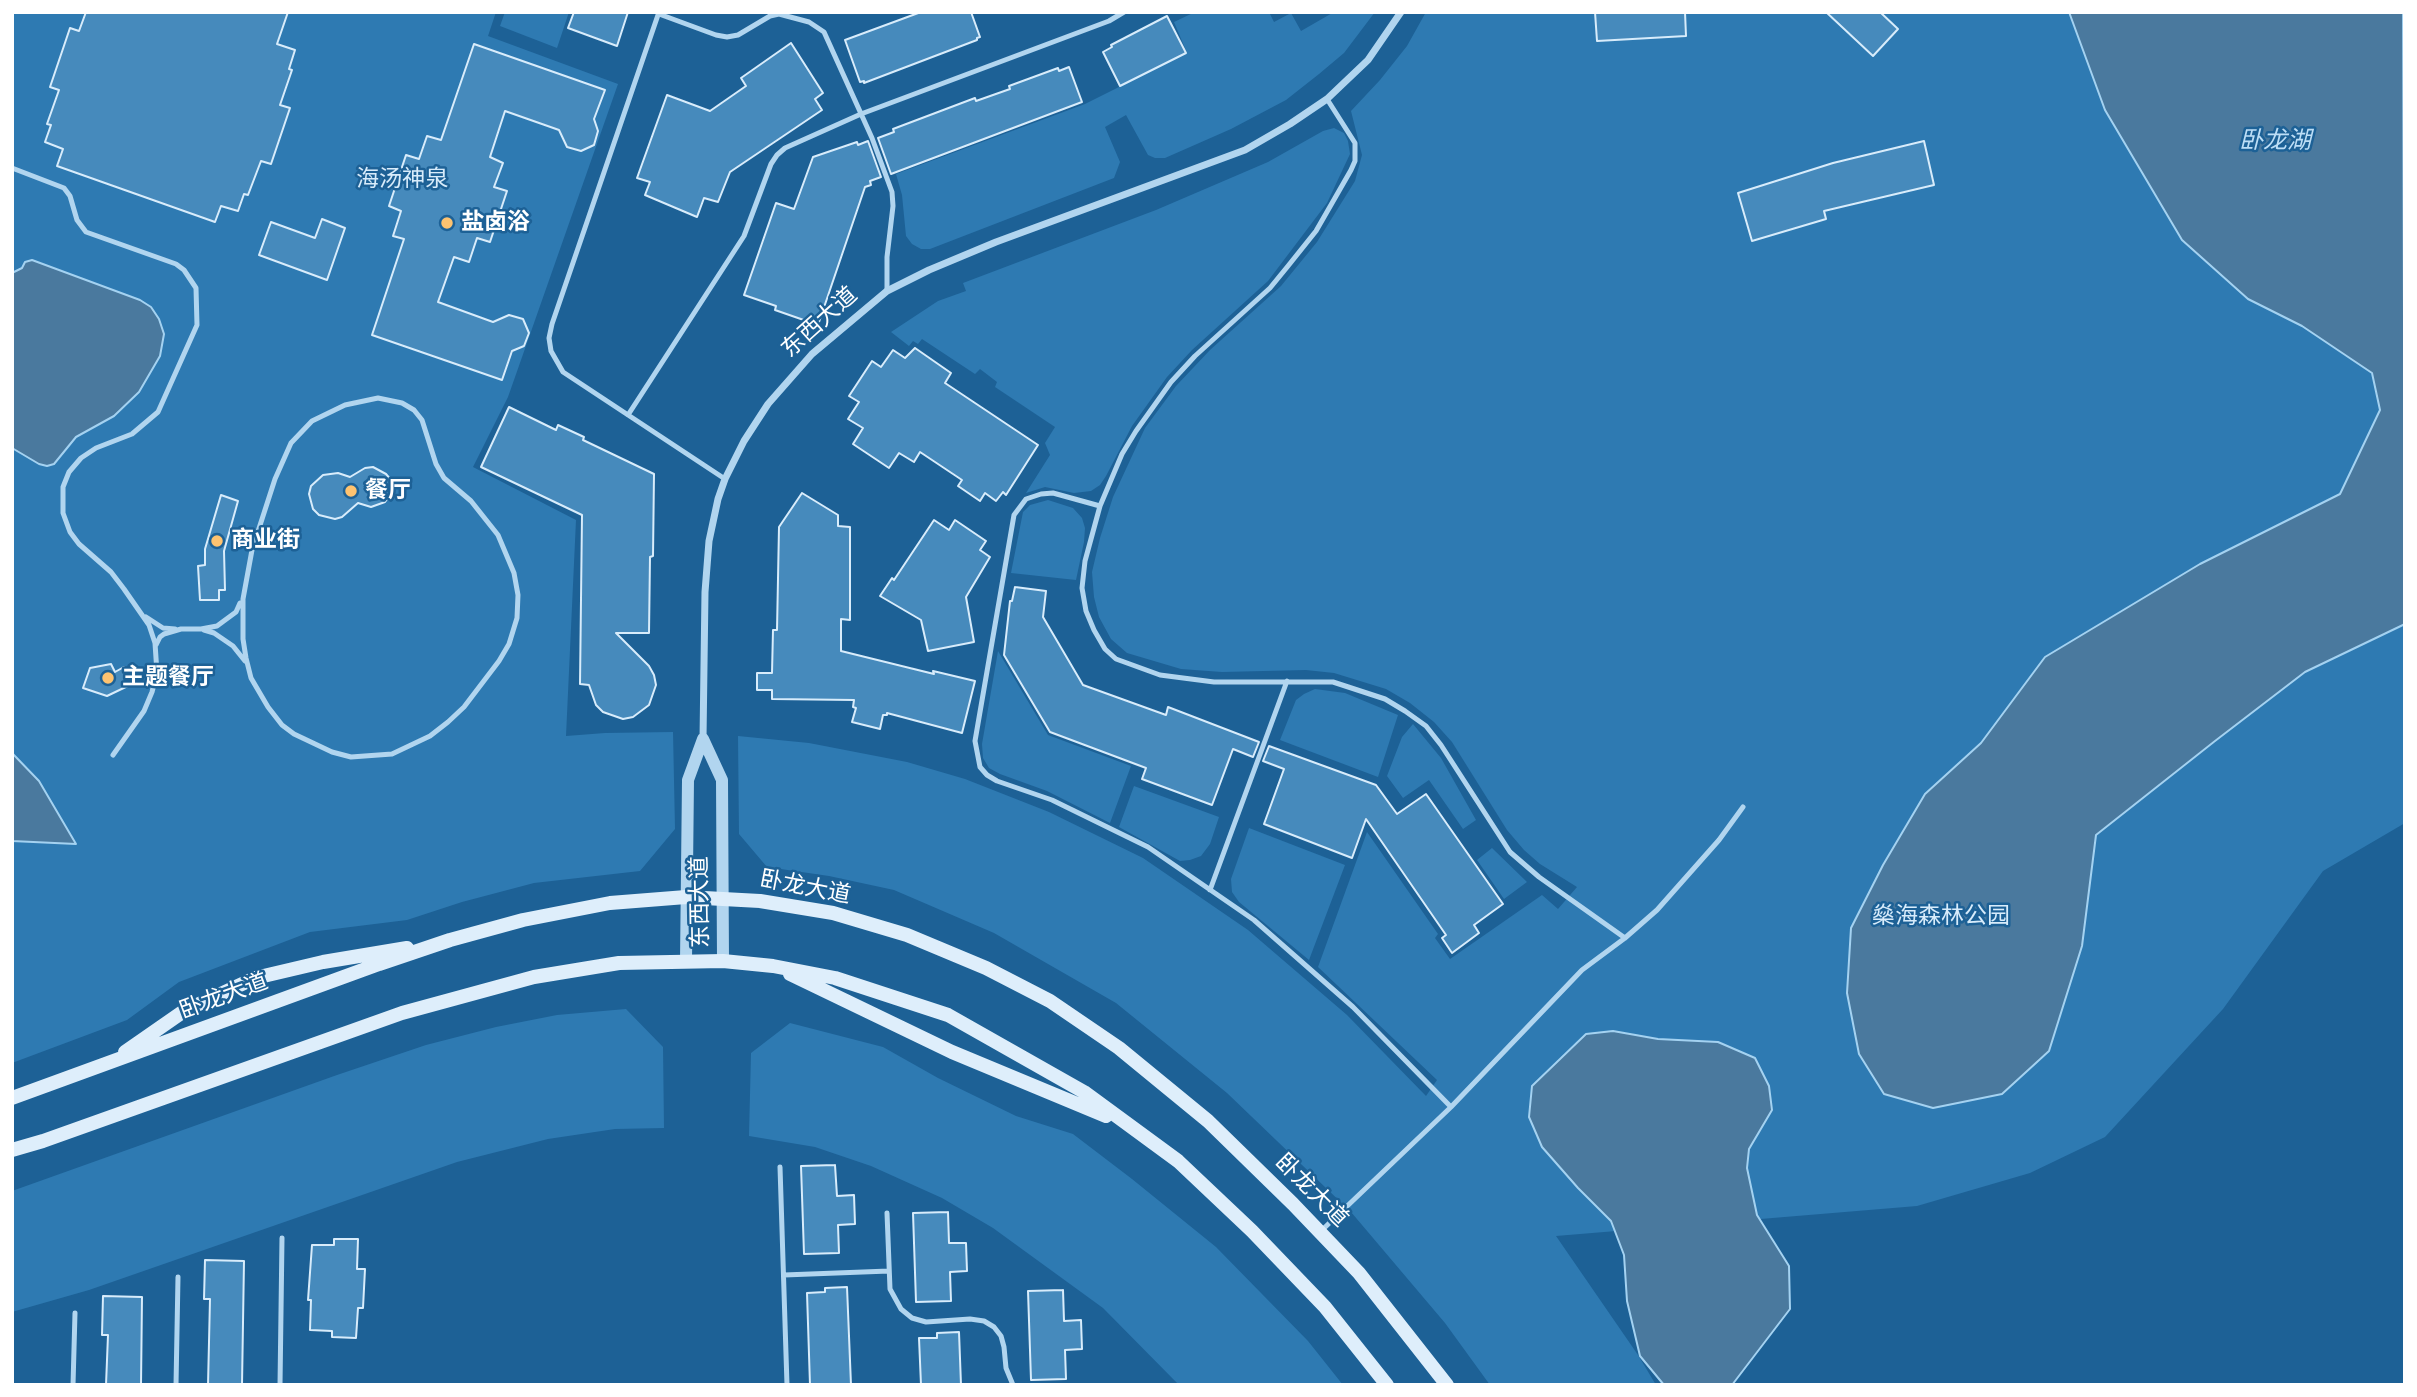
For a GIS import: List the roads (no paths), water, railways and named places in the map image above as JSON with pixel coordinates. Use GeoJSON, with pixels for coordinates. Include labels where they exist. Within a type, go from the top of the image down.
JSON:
{"type":"FeatureCollection","features":[{"type":"Feature","properties":{"kind":"main road","name":"卧龙大道"},"geometry":{"type":"LineString","coordinates":[[12,1098],[450,940],[523,920],[610,903],[686,897],[760,901],[832,913],[907,935],[986,968],[1050,1001],[1119,1048],[1208,1121],[1320,1232],[1359,1273],[1447,1385]]}},
{"type":"Feature","properties":{"kind":"main road"},"geometry":{"type":"LineString","coordinates":[[107,1064],[184,1011],[255,978],[323,962],[450,940]]}},
{"type":"Feature","properties":{"kind":"main road"},"geometry":{"type":"LineString","coordinates":[[12,1150],[402,1013],[534,977],[620,963],[723,961],[773,966],[835,978],[948,1016],[1084,1092],[1178,1161],[1252,1231],[1325,1307],[1387,1385]]}},
{"type":"Feature","properties":{"kind":"main road"},"geometry":{"type":"LineString","coordinates":[[773,966],[952,1052],[1125,1123]]}},
{"type":"Feature","properties":{"kind":"street","name":"东西大道"},"geometry":{"type":"LineString","coordinates":[[723,961],[722,780],[703,739],[705,592],[709,541],[725,479],[744,441],[768,404],[812,354],[887,291],[996,242],[1245,150],[1290,124],[1327,99],[1368,60],[1401,12]]}},
{"type":"Feature","properties":{"kind":"street"},"geometry":{"type":"LineString","coordinates":[[686,961],[688,780],[703,739]]}},
{"type":"Feature","properties":{"kind":"lane"},"geometry":{"type":"LineString","coordinates":[[628,415],[744,236],[771,164],[785,148],[861,114],[1110,21],[1124,12]]}},
{"type":"Feature","properties":{"kind":"lane"},"geometry":{"type":"LineString","coordinates":[[725,479],[563,372],[557,363],[549,338],[659,13],[716,36],[738,35],[779,13],[809,22],[824,32],[892,192],[887,291]]}},
{"type":"Feature","properties":{"kind":"lane"},"geometry":{"type":"LineString","coordinates":[[1327,99],[1355,143],[1355,161],[1316,231],[1270,288],[1195,356],[1153,405],[1122,454],[1100,506],[1085,561],[1082,587],[1086,611],[1105,649],[1116,659],[1160,675],[1214,682],[1332,682],[1385,699],[1405,711],[1426,726],[1441,745],[1510,852],[1539,877],[1625,938]]}},
{"type":"Feature","properties":{"kind":"lane"},"geometry":{"type":"LineString","coordinates":[[12,168],[64,188],[70,196],[77,220],[86,232],[176,264],[184,270],[196,288],[197,325],[158,412],[132,434],[81,457],[69,472],[63,487],[62,513],[70,532],[79,544],[111,572],[142,613],[149,625],[156,649],[157,673],[152,692],[144,711],[113,755]]}},
{"type":"Feature","properties":{"kind":"lane"},"geometry":{"type":"LineString","coordinates":[[378,398],[402,403],[414,410],[422,420],[430,451],[444,478],[471,501],[498,535],[514,573],[518,594],[517,618],[509,644],[488,677],[448,722],[430,736],[393,754],[351,757],[332,752],[294,734],[282,725],[268,707],[248,666],[243,639],[244,593],[252,550],[275,479],[291,443],[312,421],[345,405],[378,398]]}},
{"type":"Feature","properties":{"kind":"lane"},"geometry":{"type":"LineString","coordinates":[[1100,506],[1053,494],[1041,494],[1026,499],[1014,515],[975,741],[977,758],[987,775],[997,781],[1052,800],[1148,847],[1254,920],[1353,1007],[1451,1107]]}},
{"type":"Feature","properties":{"kind":"lane"},"geometry":{"type":"LineString","coordinates":[[142,613],[163,628],[201,629],[217,626],[236,612],[244,593]]}},
{"type":"Feature","properties":{"kind":"lane"},"geometry":{"type":"LineString","coordinates":[[156,649],[160,637],[181,629]]}},
{"type":"Feature","properties":{"kind":"lane"},"geometry":{"type":"LineString","coordinates":[[201,629],[214,633],[233,646],[248,666]]}},
{"type":"Feature","properties":{"kind":"lane"},"geometry":{"type":"LineString","coordinates":[[1210,890],[1287,681]]}},
{"type":"Feature","properties":{"kind":"lane"},"geometry":{"type":"LineString","coordinates":[[1320,1232],[1451,1107],[1582,970],[1657,910],[1719,841],[1743,807]]}},
{"type":"Feature","properties":{"kind":"lane"},"geometry":{"type":"LineString","coordinates":[[780,1167],[787,1385]]}},
{"type":"Feature","properties":{"kind":"lane"},"geometry":{"type":"LineString","coordinates":[[887,1213],[890,1289],[901,1310],[912,1318],[926,1322],[970,1319],[984,1321],[994,1327],[1001,1336],[1006,1368],[1013,1385]]}},
{"type":"Feature","properties":{"kind":"lane"},"geometry":{"type":"LineString","coordinates":[[279,1385],[282,1238]]}},
{"type":"Feature","properties":{"kind":"lane"},"geometry":{"type":"LineString","coordinates":[[784,1275],[888,1271]]}},
{"type":"Feature","properties":{"kind":"lane"},"geometry":{"type":"LineString","coordinates":[[176,1385],[178,1277]]}},
{"type":"Feature","properties":{"kind":"lane"},"geometry":{"type":"LineString","coordinates":[[73,1385],[75,1313]]}},
{"type":"Feature","properties":{"kind":"water","name":"卧龙湖"},"geometry":{"type":"Polygon","coordinates":[[[2069,12],[2403,12],[2405,624],[2305,672],[2096,835],[2082,946],[2049,1051],[2002,1094],[1933,1108],[1884,1094],[1859,1054],[1847,993],[1851,928],[1883,865],[1925,794],[1981,743],[2045,657],[2200,564],[2340,494],[2380,410],[2372,373],[2302,326],[2248,299],[2182,240],[2105,110],[2069,12]]]}},
{"type":"Feature","properties":{"kind":"water"},"geometry":{"type":"Polygon","coordinates":[[[32,260],[140,300],[151,307],[164,334],[160,356],[139,392],[114,416],[76,437],[54,464],[47,466],[12,448],[12,273],[22,268],[25,262],[32,260]]]}},
{"type":"Feature","properties":{"kind":"water"},"geometry":{"type":"Polygon","coordinates":[[[12,753],[39,781],[76,844],[12,841],[12,753]]]}},
{"type":"Feature","properties":{"kind":"water"},"geometry":{"type":"Polygon","coordinates":[[[1613,1031],[1658,1039],[1718,1042],[1755,1058],[1769,1086],[1772,1110],[1749,1149],[1747,1168],[1757,1215],[1789,1266],[1790,1309],[1732,1385],[1664,1385],[1640,1356],[1627,1301],[1624,1255],[1611,1221],[1542,1147],[1529,1117],[1532,1086],[1586,1034],[1613,1031]]]}},
{"type":"Feature","properties":{"kind":"place","name":"盐卤浴"},"geometry":{"type":"Point","coordinates":[447,223]}},
{"type":"Feature","properties":{"kind":"place","name":"餐厅"},"geometry":{"type":"Point","coordinates":[351,491]}},
{"type":"Feature","properties":{"kind":"place","name":"商业街"},"geometry":{"type":"Point","coordinates":[217,541]}},
{"type":"Feature","properties":{"kind":"place","name":"主题餐厅"},"geometry":{"type":"Point","coordinates":[108,678]}},
{"type":"Feature","properties":{"kind":"park label","name":"海汤神泉"},"geometry":{"type":"Point","coordinates":[402,180]}},
{"type":"Feature","properties":{"kind":"park label","name":"燊海森林公园"},"geometry":{"type":"Point","coordinates":[1941,917]}}]}
